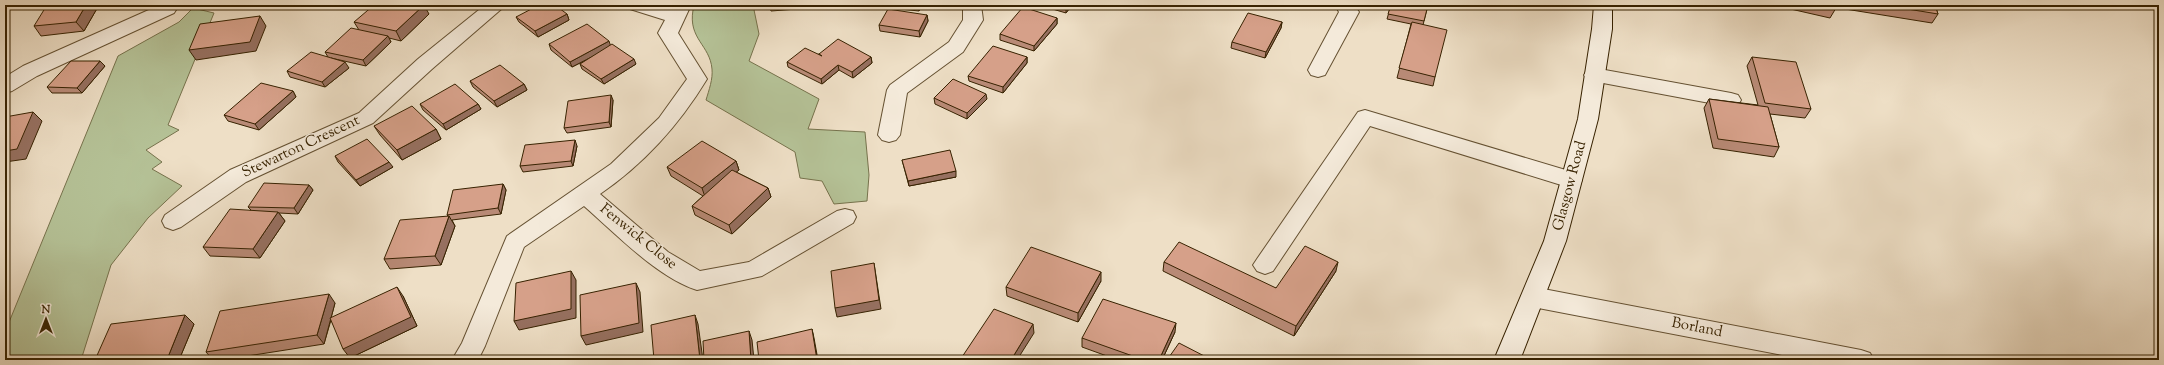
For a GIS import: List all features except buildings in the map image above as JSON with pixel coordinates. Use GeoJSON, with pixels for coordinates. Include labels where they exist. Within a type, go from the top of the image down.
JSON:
{"type":"FeatureCollection","features":[{"type":"Feature","properties":{"kind":"street"},"geometry":{"type":"LineString","coordinates":[[5,86],[30,71],[167,9],[170,5]]}},
{"type":"Feature","properties":{"kind":"street","name":"Stewarton Crescent"},"geometry":{"type":"LineString","coordinates":[[172,221],[238,176],[366,118],[425,64],[497,5]]}},
{"type":"Feature","properties":{"kind":"street"},"geometry":{"type":"LineString","coordinates":[[465,360],[473,346],[515,242],[619,170],[666,123],[697,79],[668,33],[679,11],[637,5]]}},
{"type":"Feature","properties":{"kind":"street"},"geometry":{"type":"LineString","coordinates":[[889,135],[897,90],[956,46],[973,20],[972,5]]}},
{"type":"Feature","properties":{"kind":"street"},"geometry":{"type":"LineString","coordinates":[[1318,70],[1349,12],[1344,5]]}},
{"type":"Feature","properties":{"kind":"street","name":"Glasgow Road"},"geometry":{"type":"LineString","coordinates":[[1507,360],[1556,241],[1588,119],[1602,29],[1603,5]]}},
{"type":"Feature","properties":{"kind":"street"},"geometry":{"type":"LineString","coordinates":[[1594,75],[1730,100]]}},
{"type":"Feature","properties":{"kind":"street"},"geometry":{"type":"LineString","coordinates":[[1265,265],[1365,117],[1572,180]]}},
{"type":"Feature","properties":{"kind":"street","name":"Fenwick Close"},"geometry":{"type":"LineString","coordinates":[[584,194],[660,258],[697,281],[754,270],[845,218]]}},
{"type":"Feature","properties":{"kind":"street","name":"Borland"},"geometry":{"type":"LineString","coordinates":[[1533,297],[1861,360]]}},
{"type":"Feature","properties":{"kind":"green space"},"geometry":{"type":"Polygon","coordinates":[[[700,5],[753,5],[759,34],[749,61],[819,99],[808,129],[865,132],[869,175],[867,201],[834,204],[822,181],[800,178],[795,152],[706,100],[711,81],[712,69],[707,54],[696,35],[692,20],[693,10],[700,5]]]}},
{"type":"Feature","properties":{"kind":"green space"},"geometry":{"type":"Polygon","coordinates":[[[193,8],[214,13],[168,125],[179,130],[146,150],[162,162],[152,169],[182,186],[148,218],[111,265],[81,360],[5,360],[5,332],[118,56],[179,22],[193,8]]]}}]}
